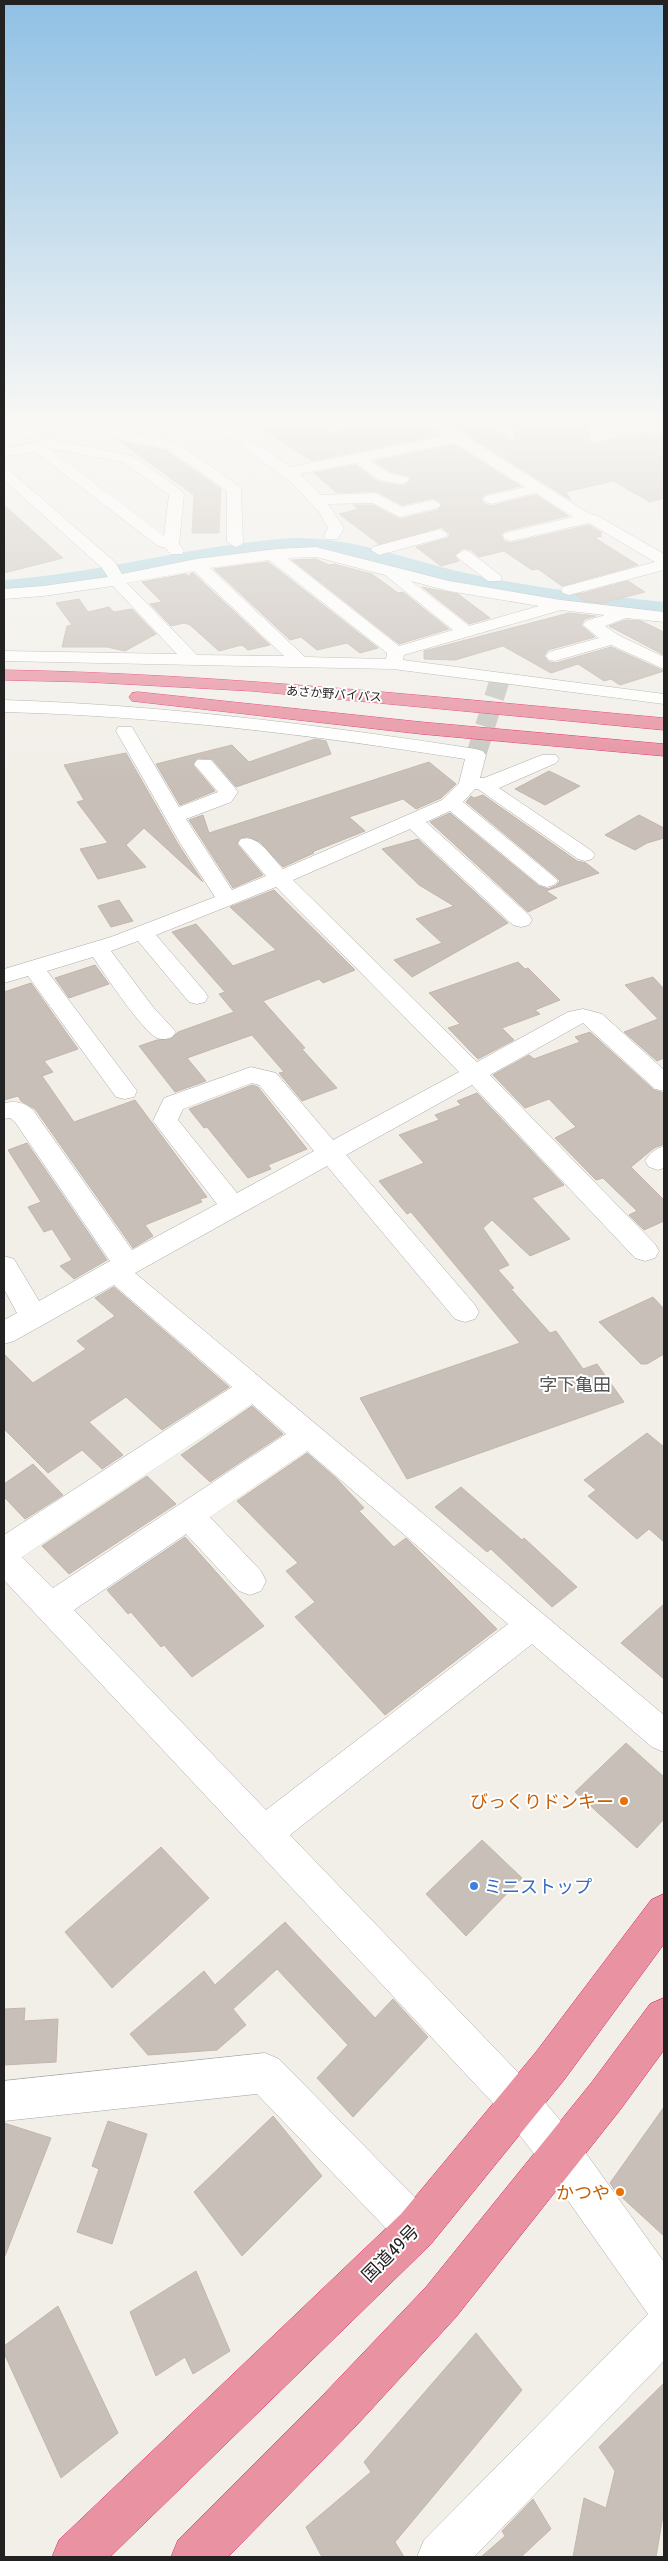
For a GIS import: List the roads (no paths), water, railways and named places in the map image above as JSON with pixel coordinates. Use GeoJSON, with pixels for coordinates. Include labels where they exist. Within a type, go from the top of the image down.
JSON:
{"type":"FeatureCollection","features":[{"type":"Feature","properties":{"kind":"highway","name":"あさか野バイパス"},"geometry":{"type":"LineString","coordinates":[[4,675],[112,685],[222,700],[660,726]]}},
{"type":"Feature","properties":{"kind":"highway"},"geometry":{"type":"LineString","coordinates":[[112,685],[163,676],[384,688],[660,726]]}},
{"type":"Feature","properties":{"kind":"highway","name":"あさか野バイパス"},"geometry":{"type":"LineString","coordinates":[[4,688],[112,685]]}},
{"type":"Feature","properties":{"kind":"highway"},"geometry":{"type":"LineString","coordinates":[[112,685],[421,728],[664,750]]}},
{"type":"Feature","properties":{"kind":"highway","name":"国道49号"},"geometry":{"type":"LineString","coordinates":[[76,2557],[416,2229],[550,2066],[664,1913]]}},
{"type":"Feature","properties":{"kind":"highway"},"geometry":{"type":"LineString","coordinates":[[195,2557],[340,2410],[441,2302],[560,2153],[664,2018]]}},
{"type":"Feature","properties":{"kind":"street"},"geometry":{"type":"LineString","coordinates":[[80,540],[109,565],[123,590],[193,661]]}},
{"type":"Feature","properties":{"kind":"street"},"geometry":{"type":"LineString","coordinates":[[159,540],[184,552],[299,661]]}},
{"type":"Feature","properties":{"kind":"street"},"geometry":{"type":"LineString","coordinates":[[182,540],[184,552]]}},
{"type":"Feature","properties":{"kind":"street"},"geometry":{"type":"LineString","coordinates":[[229,540],[229,543],[254,540]]}},
{"type":"Feature","properties":{"kind":"street"},"geometry":{"type":"LineString","coordinates":[[344,540],[411,558]]}},
{"type":"Feature","properties":{"kind":"street"},"geometry":{"type":"LineString","coordinates":[[365,546],[406,540]]}},
{"type":"Feature","properties":{"kind":"street"},"geometry":{"type":"LineString","coordinates":[[626,540],[664,563]]}},
{"type":"Feature","properties":{"kind":"street"},"geometry":{"type":"LineString","coordinates":[[4,594],[42,593],[118,580],[184,552]]}},
{"type":"Feature","properties":{"kind":"street"},"geometry":{"type":"LineString","coordinates":[[157,554],[184,552],[273,555],[316,552],[449,586],[565,598],[634,597]]}},
{"type":"Feature","properties":{"kind":"street"},"geometry":{"type":"LineString","coordinates":[[273,555],[394,658]]}},
{"type":"Feature","properties":{"kind":"street"},"geometry":{"type":"LineString","coordinates":[[109,565],[128,560]]}},
{"type":"Feature","properties":{"kind":"street"},"geometry":{"type":"LineString","coordinates":[[463,563],[494,578],[565,598],[625,614],[664,617]]}},
{"type":"Feature","properties":{"kind":"street"},"geometry":{"type":"LineString","coordinates":[[394,658],[664,563]]}},
{"type":"Feature","properties":{"kind":"street"},"geometry":{"type":"LineString","coordinates":[[387,569],[466,632]]}},
{"type":"Feature","properties":{"kind":"street"},"geometry":{"type":"LineString","coordinates":[[625,614],[592,625],[612,638],[664,664]]}},
{"type":"Feature","properties":{"kind":"street"},"geometry":{"type":"LineString","coordinates":[[556,656],[612,638]]}},
{"type":"Feature","properties":{"kind":"street"},"geometry":{"type":"LineString","coordinates":[[4,656],[193,661],[299,661],[394,658],[664,699]]}},
{"type":"Feature","properties":{"kind":"street"},"geometry":{"type":"LineString","coordinates":[[4,706],[70,707],[314,729],[476,755],[477,783]]}},
{"type":"Feature","properties":{"kind":"street"},"geometry":{"type":"LineString","coordinates":[[124,731],[174,816],[228,900]]}},
{"type":"Feature","properties":{"kind":"street"},"geometry":{"type":"LineString","coordinates":[[4,976],[98,949],[228,900],[451,802],[477,783],[501,780],[549,759]]}},
{"type":"Feature","properties":{"kind":"street"},"geometry":{"type":"LineString","coordinates":[[174,816],[224,798],[228,792],[204,764]]}},
{"type":"Feature","properties":{"kind":"street"},"geometry":{"type":"LineString","coordinates":[[477,783],[585,855]]}},
{"type":"Feature","properties":{"kind":"street"},"geometry":{"type":"LineString","coordinates":[[451,802],[547,881]]}},
{"type":"Feature","properties":{"kind":"street"},"geometry":{"type":"LineString","coordinates":[[412,820],[521,920]]}},
{"type":"Feature","properties":{"kind":"street"},"geometry":{"type":"LineString","coordinates":[[248,843],[279,878],[473,1072],[645,1251]]}},
{"type":"Feature","properties":{"kind":"street"},"geometry":{"type":"LineString","coordinates":[[143,933],[197,997]]}},
{"type":"Feature","properties":{"kind":"street"},"geometry":{"type":"LineString","coordinates":[[98,949],[145,1012],[164,1032]]}},
{"type":"Feature","properties":{"kind":"street"},"geometry":{"type":"LineString","coordinates":[[32,968],[125,1091]]}},
{"type":"Feature","properties":{"kind":"street"},"geometry":{"type":"LineString","coordinates":[[4,1333],[232,1205],[576,1017],[583,1016],[594,1019],[660,1075]]}},
{"type":"Feature","properties":{"kind":"street"},"geometry":{"type":"LineString","coordinates":[[232,1205],[165,1121],[173,1104],[250,1075],[267,1079],[465,1312]]}},
{"type":"Feature","properties":{"kind":"street"},"geometry":{"type":"LineString","coordinates":[[4,1111],[15,1109],[24,1116],[120,1267],[253,1388],[664,1736]]}},
{"type":"Feature","properties":{"kind":"street"},"geometry":{"type":"LineString","coordinates":[[4,1266],[33,1316]]}},
{"type":"Feature","properties":{"kind":"street"},"geometry":{"type":"LineString","coordinates":[[4,1552],[253,1388]]}},
{"type":"Feature","properties":{"kind":"street"},"geometry":{"type":"LineString","coordinates":[[50,1608],[309,1434]]}},
{"type":"Feature","properties":{"kind":"street"},"geometry":{"type":"LineString","coordinates":[[188,1515],[250,1581]]}},
{"type":"Feature","properties":{"kind":"street"},"geometry":{"type":"LineString","coordinates":[[4,1559],[519,2102],[560,2153],[664,2299]]}},
{"type":"Feature","properties":{"kind":"street"},"geometry":{"type":"LineString","coordinates":[[264,1833],[533,1624]]}},
{"type":"Feature","properties":{"kind":"street"},"geometry":{"type":"LineString","coordinates":[[4,2101],[264,2073],[416,2229]]}},
{"type":"Feature","properties":{"kind":"street"},"geometry":{"type":"LineString","coordinates":[[441,2557],[664,2330]]}},
{"type":"Feature","properties":{"kind":"waterway"},"geometry":{"type":"LineString","coordinates":[[4,588],[94,578],[213,555],[311,546],[365,554],[455,579],[506,590],[585,602],[664,610]]}},
{"type":"Feature","properties":{"kind":"tunnel"},"geometry":{"type":"LineString","coordinates":[[476,755],[501,676]]}},
{"type":"Feature","properties":{"kind":"place","name":"びっくりドンキー"},"geometry":{"type":"Point","coordinates":[624,1801]}},
{"type":"Feature","properties":{"kind":"place","name":"ミニストップ"},"geometry":{"type":"Point","coordinates":[474,1886]}},
{"type":"Feature","properties":{"kind":"place","name":"かつや"},"geometry":{"type":"Point","coordinates":[620,2192]}},
{"type":"Feature","properties":{"kind":"district","name":"字下亀田"},"geometry":{"type":"Point","coordinates":[575,1384]}}]}
